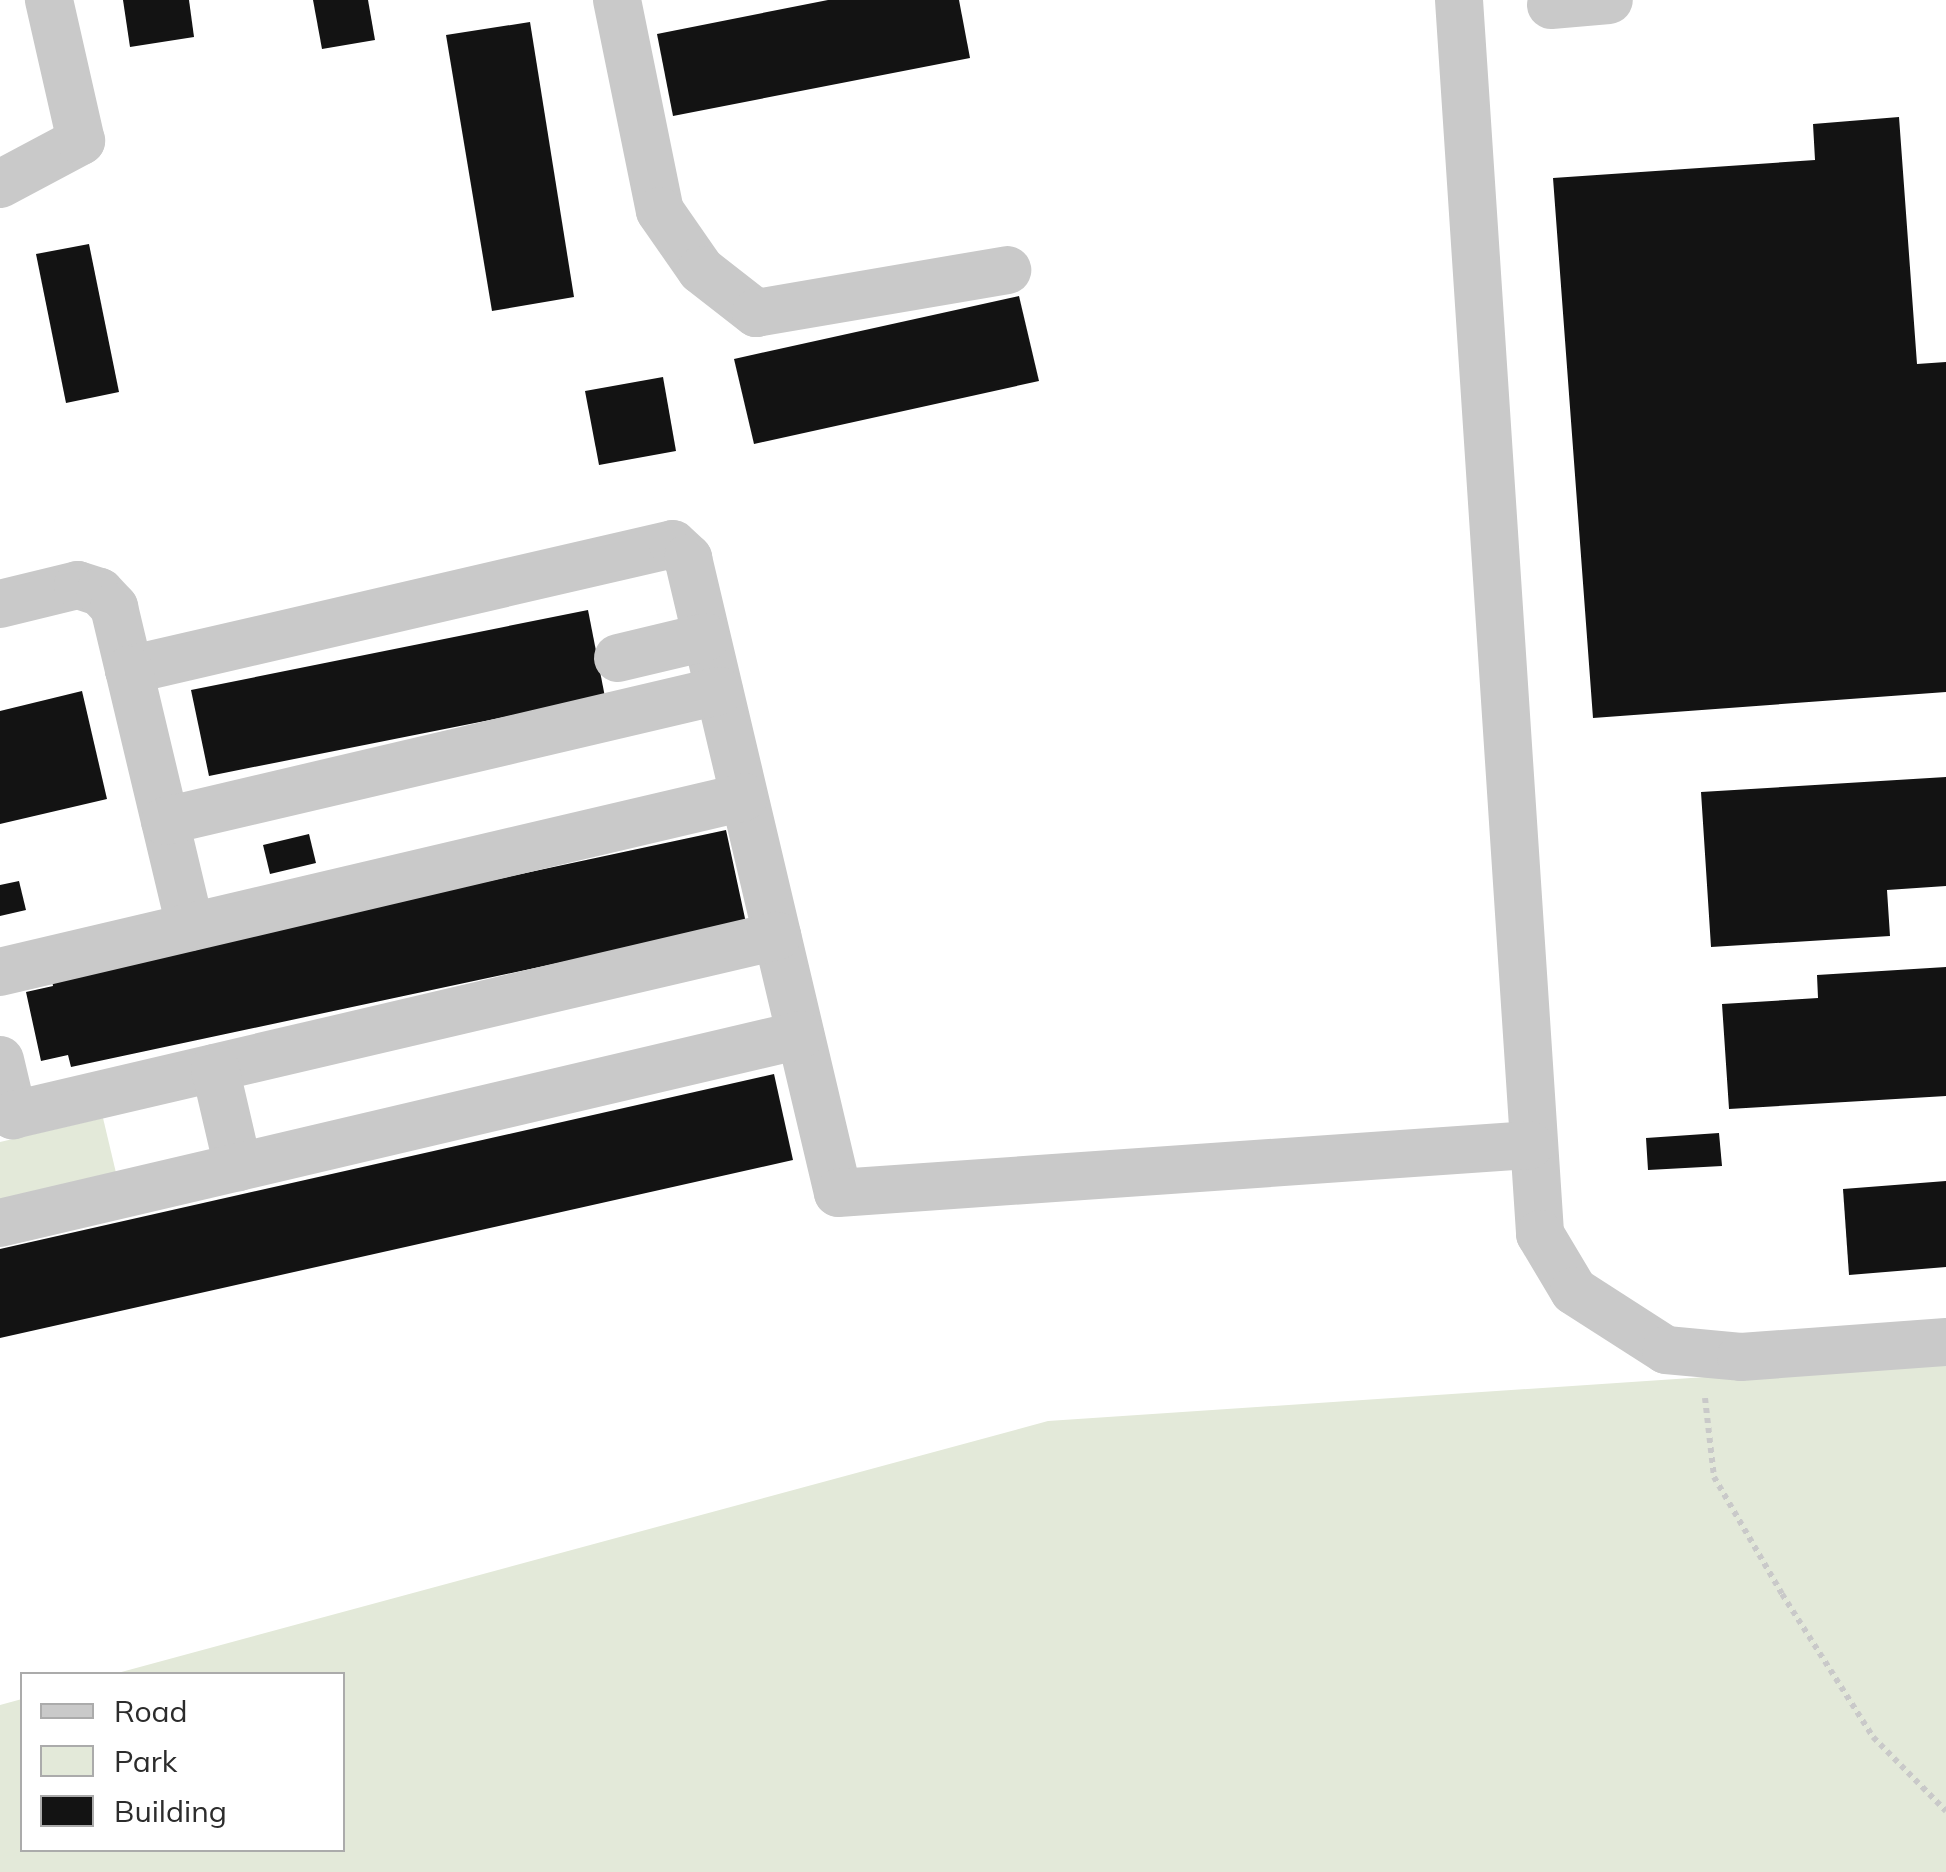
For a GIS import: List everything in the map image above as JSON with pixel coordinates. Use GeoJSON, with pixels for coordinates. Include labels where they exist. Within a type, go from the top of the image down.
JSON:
{"type":"FeatureCollection","features":[{"type":"Feature","properties":{"kind":"street"},"geometry":{"type":"LineString","coordinates":[[0,184],[81,141],[49,0]]}},
{"type":"Feature","properties":{"kind":"street"},"geometry":{"type":"LineString","coordinates":[[617,0],[660,212],[701,270],[756,313],[1007,270]]}},
{"type":"Feature","properties":{"kind":"street"},"geometry":{"type":"LineString","coordinates":[[1459,0],[1529,1144],[1540,1234],[1574,1291],[1635,1334],[1700,1356],[1946,1342]]}},
{"type":"Feature","properties":{"kind":"street"},"geometry":{"type":"LineString","coordinates":[[1551,5],[1609,0]]}},
{"type":"Feature","properties":{"kind":"street"},"geometry":{"type":"LineString","coordinates":[[128,670],[664,544],[688,558],[838,1193],[1529,1144]]}},
{"type":"Feature","properties":{"kind":"street"},"geometry":{"type":"LineString","coordinates":[[0,604],[78,585],[100,592],[114,607],[190,928]]}},
{"type":"Feature","properties":{"kind":"street"},"geometry":{"type":"LineString","coordinates":[[618,658],[706,637]]}},
{"type":"Feature","properties":{"kind":"street"},"geometry":{"type":"LineString","coordinates":[[165,821],[719,691]]}},
{"type":"Feature","properties":{"kind":"street"},"geometry":{"type":"LineString","coordinates":[[0,972],[744,797]]}},
{"type":"Feature","properties":{"kind":"street"},"geometry":{"type":"LineString","coordinates":[[0,1060],[13,1115],[777,936]]}},
{"type":"Feature","properties":{"kind":"street"},"geometry":{"type":"LineString","coordinates":[[0,1222],[800,1034]]}},
{"type":"Feature","properties":{"kind":"street"},"geometry":{"type":"LineString","coordinates":[[215,1068],[238,1167]]}},
{"type":"Feature","properties":{"kind":"path"},"geometry":{"type":"LineString","coordinates":[[1700,1356],[1714,1476],[1873,1737],[1946,1811]]}},
{"type":"Feature","properties":{"kind":"green space"},"geometry":{"type":"Polygon","coordinates":[[[103,1118],[117,1177],[0,1204],[0,1142],[103,1118]]]}},
{"type":"Feature","properties":{"kind":"green space"},"geometry":{"type":"Polygon","coordinates":[[[1946,1361],[1946,1872],[0,1872],[0,1705],[20,1700],[20,1852],[345,1852],[345,1672],[121,1672],[1048,1421],[1946,1361]]]}},
{"type":"Feature","properties":{"kind":"building"},"geometry":{"type":"Polygon","coordinates":[[[123,0],[189,0],[194,37],[130,47],[123,0]]]}},
{"type":"Feature","properties":{"kind":"building"},"geometry":{"type":"Polygon","coordinates":[[[313,0],[368,0],[375,40],[322,49],[313,0]]]}},
{"type":"Feature","properties":{"kind":"building"},"geometry":{"type":"Polygon","coordinates":[[[828,0],[959,0],[970,58],[673,116],[657,34],[828,0]]]}},
{"type":"Feature","properties":{"kind":"building"},"geometry":{"type":"Polygon","coordinates":[[[530,22],[574,297],[492,311],[446,35],[530,22]]]}},
{"type":"Feature","properties":{"kind":"building"},"geometry":{"type":"Polygon","coordinates":[[[1899,117],[1917,364],[1946,362],[1946,692],[1593,718],[1553,178],[1815,160],[1813,124],[1899,117]]]}},
{"type":"Feature","properties":{"kind":"building"},"geometry":{"type":"Polygon","coordinates":[[[89,244],[119,392],[66,403],[36,254],[89,244]]]}},
{"type":"Feature","properties":{"kind":"building"},"geometry":{"type":"Polygon","coordinates":[[[1019,296],[1039,381],[754,444],[734,359],[1019,296]]]}},
{"type":"Feature","properties":{"kind":"building"},"geometry":{"type":"Polygon","coordinates":[[[663,377],[676,451],[599,465],[585,391],[663,377]]]}},
{"type":"Feature","properties":{"kind":"building"},"geometry":{"type":"Polygon","coordinates":[[[588,610],[605,697],[209,776],[191,690],[588,610]]]}},
{"type":"Feature","properties":{"kind":"building"},"geometry":{"type":"Polygon","coordinates":[[[82,691],[107,799],[0,824],[0,711],[82,691]]]}},
{"type":"Feature","properties":{"kind":"building"},"geometry":{"type":"Polygon","coordinates":[[[1946,777],[1946,886],[1887,890],[1890,936],[1711,947],[1701,792],[1946,777]]]}},
{"type":"Feature","properties":{"kind":"building"},"geometry":{"type":"Polygon","coordinates":[[[726,830],[746,923],[71,1067],[68,1055],[41,1061],[26,992],[53,986],[51,975],[726,830]]]}},
{"type":"Feature","properties":{"kind":"building"},"geometry":{"type":"Polygon","coordinates":[[[309,834],[316,863],[270,874],[263,845],[309,834]]]}},
{"type":"Feature","properties":{"kind":"building"},"geometry":{"type":"Polygon","coordinates":[[[19,881],[26,910],[0,916],[0,885],[19,881]]]}},
{"type":"Feature","properties":{"kind":"building"},"geometry":{"type":"Polygon","coordinates":[[[1946,967],[1946,1096],[1729,1109],[1722,1004],[1818,998],[1817,975],[1946,967]]]}},
{"type":"Feature","properties":{"kind":"building"},"geometry":{"type":"Polygon","coordinates":[[[774,1074],[793,1160],[0,1338],[0,1249],[774,1074]]]}},
{"type":"Feature","properties":{"kind":"building"},"geometry":{"type":"Polygon","coordinates":[[[1719,1133],[1722,1166],[1648,1170],[1646,1138],[1719,1133]]]}},
{"type":"Feature","properties":{"kind":"building"},"geometry":{"type":"Polygon","coordinates":[[[1946,1181],[1946,1267],[1849,1275],[1843,1189],[1946,1181]]]}}]}
